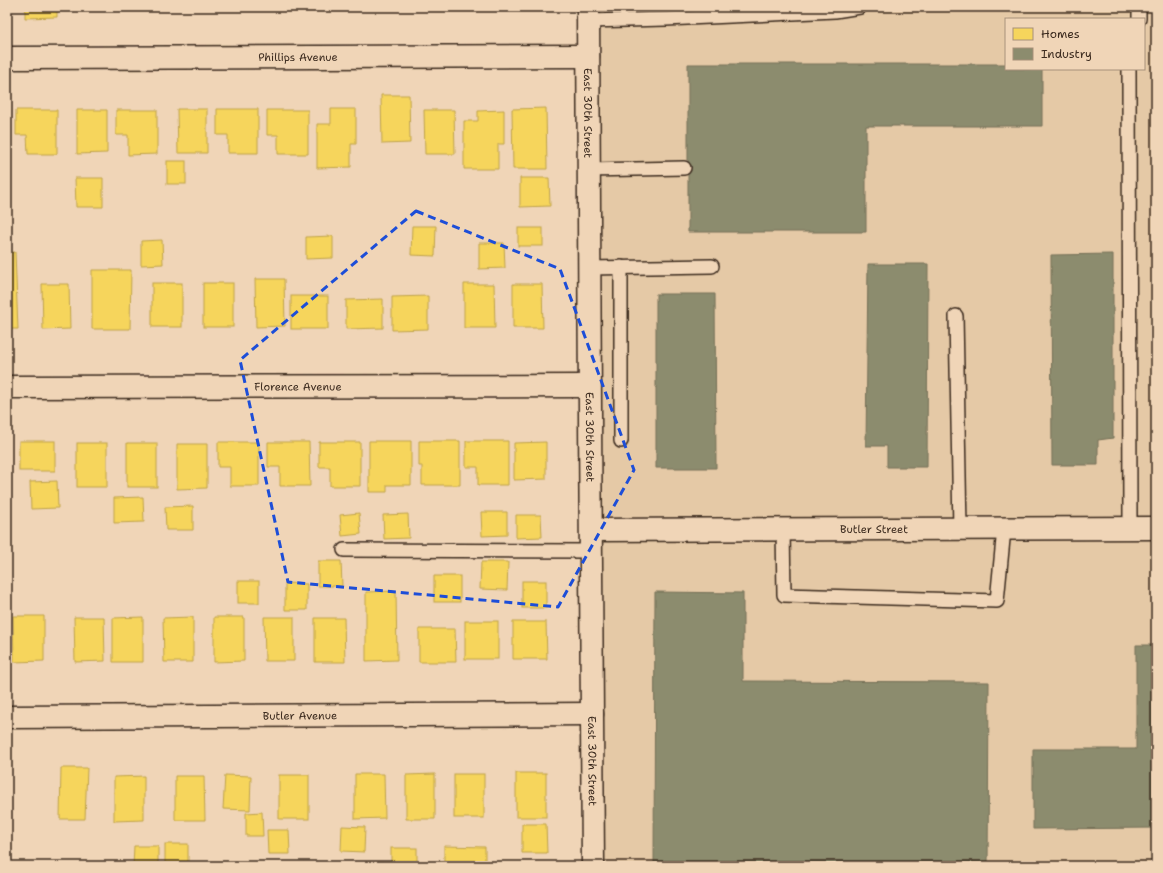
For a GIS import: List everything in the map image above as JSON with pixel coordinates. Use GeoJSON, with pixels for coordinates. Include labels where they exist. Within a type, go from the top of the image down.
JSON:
{"type":"FeatureCollection","features":[{"type":"Feature","properties":{"kind":"street","name":"East 30th Street"},"geometry":{"type":"LineString","coordinates":[[588,14],[593,866]]}},
{"type":"Feature","properties":{"kind":"street","name":"Phillips Avenue"},"geometry":{"type":"LineString","coordinates":[[7,58],[588,56]]}},
{"type":"Feature","properties":{"kind":"street","name":"Florence Avenue"},"geometry":{"type":"LineString","coordinates":[[7,387],[589,386]]}},
{"type":"Feature","properties":{"kind":"street","name":"Butler Street"},"geometry":{"type":"LineString","coordinates":[[592,540],[783,530],[1156,528]]}},
{"type":"Feature","properties":{"kind":"street","name":"Butler Avenue"},"geometry":{"type":"LineString","coordinates":[[7,717],[592,714]]}},
{"type":"Feature","properties":{"kind":"lane"},"geometry":{"type":"LineString","coordinates":[[588,14],[674,19],[835,11],[860,7]]}},
{"type":"Feature","properties":{"kind":"lane"},"geometry":{"type":"LineString","coordinates":[[1139,7],[1139,18]]}},
{"type":"Feature","properties":{"kind":"lane"},"geometry":{"type":"LineString","coordinates":[[1129,70],[1130,528]]}},
{"type":"Feature","properties":{"kind":"lane"},"geometry":{"type":"LineString","coordinates":[[588,170],[684,168]]}},
{"type":"Feature","properties":{"kind":"lane"},"geometry":{"type":"LineString","coordinates":[[589,268],[712,266]]}},
{"type":"Feature","properties":{"kind":"lane"},"geometry":{"type":"LineString","coordinates":[[621,267],[622,442]]}},
{"type":"Feature","properties":{"kind":"lane"},"geometry":{"type":"LineString","coordinates":[[956,316],[960,529]]}},
{"type":"Feature","properties":{"kind":"lane"},"geometry":{"type":"LineString","coordinates":[[783,530],[784,595],[997,602],[1004,529]]}},
{"type":"Feature","properties":{"kind":"lane"},"geometry":{"type":"LineString","coordinates":[[344,550],[592,540]]}},
{"type":"Feature","properties":{"kind":"highlighted area"},"geometry":{"type":"Polygon","coordinates":[[[416,211],[560,269],[634,470],[558,607],[288,582],[240,360],[416,211]]]}},
{"type":"Feature","properties":{"kind":"shaded area"},"geometry":{"type":"Polygon","coordinates":[[[586,7],[1156,7],[1156,866],[588,866],[586,7]]]}},
{"type":"Feature","properties":{"kind":"building: Homes"},"geometry":{"type":"Polygon","coordinates":[[[25,7],[57,7],[57,17],[25,18],[25,7]]]}},
{"type":"Feature","properties":{"kind":"building: Homes"},"geometry":{"type":"Polygon","coordinates":[[[381,95],[409,95],[410,143],[382,144],[381,95]]]}},
{"type":"Feature","properties":{"kind":"building: Homes"},"geometry":{"type":"Polygon","coordinates":[[[546,108],[547,169],[513,169],[512,109],[546,108]]]}},
{"type":"Feature","properties":{"kind":"building: Homes"},"geometry":{"type":"Polygon","coordinates":[[[177,109],[207,109],[207,153],[178,153],[177,109]]]}},
{"type":"Feature","properties":{"kind":"building: Homes"},"geometry":{"type":"Polygon","coordinates":[[[217,109],[258,109],[258,153],[228,153],[228,135],[217,135],[217,109]]]}},
{"type":"Feature","properties":{"kind":"building: Homes"},"geometry":{"type":"Polygon","coordinates":[[[331,109],[356,109],[356,144],[351,144],[351,167],[317,168],[317,124],[331,124],[331,109]]]}},
{"type":"Feature","properties":{"kind":"building: Homes"},"geometry":{"type":"Polygon","coordinates":[[[16,110],[57,110],[57,154],[28,154],[27,135],[16,135],[16,110]]]}},
{"type":"Feature","properties":{"kind":"building: Homes"},"geometry":{"type":"Polygon","coordinates":[[[77,110],[107,110],[107,153],[77,154],[77,110]]]}},
{"type":"Feature","properties":{"kind":"building: Homes"},"geometry":{"type":"Polygon","coordinates":[[[116,110],[157,110],[157,154],[128,155],[128,135],[116,135],[116,110]]]}},
{"type":"Feature","properties":{"kind":"building: Homes"},"geometry":{"type":"Polygon","coordinates":[[[267,110],[308,110],[308,154],[278,154],[278,135],[267,135],[267,110]]]}},
{"type":"Feature","properties":{"kind":"building: Homes"},"geometry":{"type":"Polygon","coordinates":[[[424,110],[454,110],[455,154],[425,154],[424,110]]]}},
{"type":"Feature","properties":{"kind":"building: Homes"},"geometry":{"type":"Polygon","coordinates":[[[504,110],[504,144],[498,144],[498,169],[464,169],[464,121],[478,121],[478,111],[504,110]]]}},
{"type":"Feature","properties":{"kind":"building: Homes"},"geometry":{"type":"Polygon","coordinates":[[[167,161],[186,161],[186,184],[167,184],[167,161]]]}},
{"type":"Feature","properties":{"kind":"building: Homes"},"geometry":{"type":"Polygon","coordinates":[[[75,178],[103,178],[103,207],[76,207],[75,178]]]}},
{"type":"Feature","properties":{"kind":"building: Homes"},"geometry":{"type":"Polygon","coordinates":[[[520,178],[549,178],[550,206],[520,207],[520,178]]]}},
{"type":"Feature","properties":{"kind":"building: Homes"},"geometry":{"type":"Polygon","coordinates":[[[412,226],[436,226],[435,256],[411,255],[412,226]]]}},
{"type":"Feature","properties":{"kind":"building: Homes"},"geometry":{"type":"Polygon","coordinates":[[[518,228],[543,228],[543,246],[518,246],[518,228]]]}},
{"type":"Feature","properties":{"kind":"building: Homes"},"geometry":{"type":"Polygon","coordinates":[[[333,236],[333,258],[306,259],[306,237],[333,236]]]}},
{"type":"Feature","properties":{"kind":"building: Homes"},"geometry":{"type":"Polygon","coordinates":[[[162,240],[163,264],[141,265],[141,241],[162,240]]]}},
{"type":"Feature","properties":{"kind":"building: Homes"},"geometry":{"type":"Polygon","coordinates":[[[479,243],[504,243],[505,268],[479,269],[479,243]]]}},
{"type":"Feature","properties":{"kind":"building: Homes"},"geometry":{"type":"Polygon","coordinates":[[[15,252],[18,329],[7,329],[7,253],[15,252]]]}},
{"type":"Feature","properties":{"kind":"building: Homes"},"geometry":{"type":"Polygon","coordinates":[[[92,270],[131,270],[130,329],[92,329],[92,270]]]}},
{"type":"Feature","properties":{"kind":"building: Homes"},"geometry":{"type":"Polygon","coordinates":[[[255,279],[284,279],[285,326],[256,327],[255,279]]]}},
{"type":"Feature","properties":{"kind":"building: Homes"},"geometry":{"type":"Polygon","coordinates":[[[152,283],[182,283],[182,327],[152,327],[152,283]]]}},
{"type":"Feature","properties":{"kind":"building: Homes"},"geometry":{"type":"Polygon","coordinates":[[[203,283],[233,283],[233,327],[203,327],[203,283]]]}},
{"type":"Feature","properties":{"kind":"building: Homes"},"geometry":{"type":"Polygon","coordinates":[[[42,284],[69,284],[70,329],[43,330],[42,284]]]}},
{"type":"Feature","properties":{"kind":"building: Homes"},"geometry":{"type":"Polygon","coordinates":[[[464,284],[494,284],[495,328],[464,328],[464,284]]]}},
{"type":"Feature","properties":{"kind":"building: Homes"},"geometry":{"type":"Polygon","coordinates":[[[513,284],[542,284],[543,328],[513,328],[513,284]]]}},
{"type":"Feature","properties":{"kind":"building: Homes"},"geometry":{"type":"Polygon","coordinates":[[[291,296],[328,296],[328,329],[291,329],[291,296]]]}},
{"type":"Feature","properties":{"kind":"building: Homes"},"geometry":{"type":"Polygon","coordinates":[[[428,296],[428,329],[392,330],[392,297],[428,296]]]}},
{"type":"Feature","properties":{"kind":"building: Homes"},"geometry":{"type":"Polygon","coordinates":[[[383,299],[383,328],[346,329],[346,300],[383,299]]]}},
{"type":"Feature","properties":{"kind":"building: Homes"},"geometry":{"type":"Polygon","coordinates":[[[19,441],[55,441],[55,471],[19,471],[19,441]]]}},
{"type":"Feature","properties":{"kind":"building: Homes"},"geometry":{"type":"Polygon","coordinates":[[[369,441],[411,441],[411,485],[387,485],[387,492],[369,492],[369,441]]]}},
{"type":"Feature","properties":{"kind":"building: Homes"},"geometry":{"type":"Polygon","coordinates":[[[419,441],[460,441],[460,485],[422,485],[422,466],[419,466],[419,441]]]}},
{"type":"Feature","properties":{"kind":"building: Homes"},"geometry":{"type":"Polygon","coordinates":[[[466,441],[508,441],[508,485],[478,485],[478,467],[466,467],[466,441]]]}},
{"type":"Feature","properties":{"kind":"building: Homes"},"geometry":{"type":"Polygon","coordinates":[[[218,442],[259,442],[259,486],[230,486],[230,467],[218,467],[218,442]]]}},
{"type":"Feature","properties":{"kind":"building: Homes"},"geometry":{"type":"Polygon","coordinates":[[[268,442],[309,442],[310,486],[280,486],[280,467],[268,467],[268,442]]]}},
{"type":"Feature","properties":{"kind":"building: Homes"},"geometry":{"type":"Polygon","coordinates":[[[319,442],[360,442],[360,486],[330,486],[330,467],[319,467],[319,442]]]}},
{"type":"Feature","properties":{"kind":"building: Homes"},"geometry":{"type":"Polygon","coordinates":[[[546,442],[546,479],[514,480],[514,443],[546,442]]]}},
{"type":"Feature","properties":{"kind":"building: Homes"},"geometry":{"type":"Polygon","coordinates":[[[77,443],[107,443],[107,487],[77,487],[77,443]]]}},
{"type":"Feature","properties":{"kind":"building: Homes"},"geometry":{"type":"Polygon","coordinates":[[[127,443],[157,443],[157,487],[127,487],[127,443]]]}},
{"type":"Feature","properties":{"kind":"building: Homes"},"geometry":{"type":"Polygon","coordinates":[[[177,444],[207,444],[207,488],[177,489],[177,444]]]}},
{"type":"Feature","properties":{"kind":"building: Homes"},"geometry":{"type":"Polygon","coordinates":[[[57,481],[58,508],[31,509],[30,482],[57,481]]]}},
{"type":"Feature","properties":{"kind":"building: Homes"},"geometry":{"type":"Polygon","coordinates":[[[143,497],[144,522],[114,523],[114,498],[143,497]]]}},
{"type":"Feature","properties":{"kind":"building: Homes"},"geometry":{"type":"Polygon","coordinates":[[[193,506],[193,530],[166,530],[165,507],[193,506]]]}},
{"type":"Feature","properties":{"kind":"building: Homes"},"geometry":{"type":"Polygon","coordinates":[[[481,512],[507,512],[507,535],[482,536],[481,512]]]}},
{"type":"Feature","properties":{"kind":"building: Homes"},"geometry":{"type":"Polygon","coordinates":[[[359,513],[361,534],[342,536],[340,515],[359,513]]]}},
{"type":"Feature","properties":{"kind":"building: Homes"},"geometry":{"type":"Polygon","coordinates":[[[408,514],[409,538],[384,539],[383,515],[408,514]]]}},
{"type":"Feature","properties":{"kind":"building: Homes"},"geometry":{"type":"Polygon","coordinates":[[[516,515],[541,515],[542,537],[516,538],[516,515]]]}},
{"type":"Feature","properties":{"kind":"building: Homes"},"geometry":{"type":"Polygon","coordinates":[[[318,561],[341,561],[342,586],[318,586],[318,561]]]}},
{"type":"Feature","properties":{"kind":"building: Homes"},"geometry":{"type":"Polygon","coordinates":[[[481,562],[508,562],[507,590],[480,589],[481,562]]]}},
{"type":"Feature","properties":{"kind":"building: Homes"},"geometry":{"type":"Polygon","coordinates":[[[434,576],[460,576],[460,602],[434,602],[434,576]]]}},
{"type":"Feature","properties":{"kind":"building: Homes"},"geometry":{"type":"Polygon","coordinates":[[[238,581],[259,581],[259,603],[238,603],[238,581]]]}},
{"type":"Feature","properties":{"kind":"building: Homes"},"geometry":{"type":"Polygon","coordinates":[[[522,581],[546,581],[546,608],[522,608],[522,581]]]}},
{"type":"Feature","properties":{"kind":"building: Homes"},"geometry":{"type":"Polygon","coordinates":[[[285,583],[307,584],[307,610],[285,610],[285,583]]]}},
{"type":"Feature","properties":{"kind":"building: Homes"},"geometry":{"type":"Polygon","coordinates":[[[396,591],[397,660],[366,661],[366,592],[396,591]]]}},
{"type":"Feature","properties":{"kind":"building: Homes"},"geometry":{"type":"Polygon","coordinates":[[[13,616],[44,616],[44,661],[14,662],[13,616]]]}},
{"type":"Feature","properties":{"kind":"building: Homes"},"geometry":{"type":"Polygon","coordinates":[[[74,617],[104,617],[105,661],[75,662],[74,617]]]}},
{"type":"Feature","properties":{"kind":"building: Homes"},"geometry":{"type":"Polygon","coordinates":[[[143,617],[143,662],[113,662],[113,618],[143,617]]]}},
{"type":"Feature","properties":{"kind":"building: Homes"},"geometry":{"type":"Polygon","coordinates":[[[193,617],[193,662],[164,662],[163,618],[193,617]]]}},
{"type":"Feature","properties":{"kind":"building: Homes"},"geometry":{"type":"Polygon","coordinates":[[[214,617],[244,617],[244,661],[214,662],[214,617]]]}},
{"type":"Feature","properties":{"kind":"building: Homes"},"geometry":{"type":"Polygon","coordinates":[[[264,617],[294,617],[294,661],[265,661],[264,617]]]}},
{"type":"Feature","properties":{"kind":"building: Homes"},"geometry":{"type":"Polygon","coordinates":[[[315,618],[344,618],[345,662],[315,662],[315,618]]]}},
{"type":"Feature","properties":{"kind":"building: Homes"},"geometry":{"type":"Polygon","coordinates":[[[465,621],[498,621],[498,659],[465,659],[465,621]]]}},
{"type":"Feature","properties":{"kind":"building: Homes"},"geometry":{"type":"Polygon","coordinates":[[[513,622],[546,622],[547,659],[513,659],[513,622]]]}},
{"type":"Feature","properties":{"kind":"building: Homes"},"geometry":{"type":"Polygon","coordinates":[[[419,629],[455,629],[456,662],[419,662],[419,629]]]}},
{"type":"Feature","properties":{"kind":"building: Homes"},"geometry":{"type":"Polygon","coordinates":[[[61,768],[87,768],[85,819],[60,819],[61,768]]]}},
{"type":"Feature","properties":{"kind":"building: Homes"},"geometry":{"type":"Polygon","coordinates":[[[516,773],[546,773],[546,817],[516,817],[516,773]]]}},
{"type":"Feature","properties":{"kind":"building: Homes"},"geometry":{"type":"Polygon","coordinates":[[[355,774],[384,774],[385,818],[355,819],[355,774]]]}},
{"type":"Feature","properties":{"kind":"building: Homes"},"geometry":{"type":"Polygon","coordinates":[[[435,774],[435,819],[406,819],[406,775],[435,774]]]}},
{"type":"Feature","properties":{"kind":"building: Homes"},"geometry":{"type":"Polygon","coordinates":[[[454,774],[484,774],[484,818],[454,818],[454,774]]]}},
{"type":"Feature","properties":{"kind":"building: Homes"},"geometry":{"type":"Polygon","coordinates":[[[225,775],[251,776],[250,810],[223,809],[225,775]]]}},
{"type":"Feature","properties":{"kind":"building: Homes"},"geometry":{"type":"Polygon","coordinates":[[[279,775],[309,775],[309,819],[279,819],[279,775]]]}},
{"type":"Feature","properties":{"kind":"building: Homes"},"geometry":{"type":"Polygon","coordinates":[[[144,776],[144,820],[114,821],[114,777],[144,776]]]}},
{"type":"Feature","properties":{"kind":"building: Homes"},"geometry":{"type":"Polygon","coordinates":[[[175,776],[204,776],[205,820],[175,820],[175,776]]]}},
{"type":"Feature","properties":{"kind":"building: Homes"},"geometry":{"type":"Polygon","coordinates":[[[262,812],[263,836],[246,836],[246,813],[262,812]]]}},
{"type":"Feature","properties":{"kind":"building: Homes"},"geometry":{"type":"Polygon","coordinates":[[[522,824],[546,824],[547,853],[522,853],[522,824]]]}},
{"type":"Feature","properties":{"kind":"building: Homes"},"geometry":{"type":"Polygon","coordinates":[[[342,826],[365,827],[364,852],[341,851],[342,826]]]}},
{"type":"Feature","properties":{"kind":"building: Homes"},"geometry":{"type":"Polygon","coordinates":[[[267,830],[289,830],[290,854],[268,854],[267,830]]]}},
{"type":"Feature","properties":{"kind":"building: Homes"},"geometry":{"type":"Polygon","coordinates":[[[165,844],[188,844],[188,866],[165,866],[165,844]]]}},
{"type":"Feature","properties":{"kind":"building: Homes"},"geometry":{"type":"Polygon","coordinates":[[[134,846],[158,846],[158,866],[133,866],[134,846]]]}},
{"type":"Feature","properties":{"kind":"building: Homes"},"geometry":{"type":"Polygon","coordinates":[[[444,846],[485,847],[485,866],[444,866],[444,846]]]}},
{"type":"Feature","properties":{"kind":"building: Homes"},"geometry":{"type":"Polygon","coordinates":[[[391,848],[417,848],[417,866],[391,866],[391,848]]]}},
{"type":"Feature","properties":{"kind":"building: Industry"},"geometry":{"type":"Polygon","coordinates":[[[688,64],[1005,64],[1005,70],[1042,70],[1042,126],[866,126],[866,232],[688,232],[688,64]]]}},
{"type":"Feature","properties":{"kind":"building: Industry"},"geometry":{"type":"Polygon","coordinates":[[[1113,254],[1113,438],[1098,440],[1098,465],[1052,465],[1051,255],[1113,254]]]}},
{"type":"Feature","properties":{"kind":"building: Industry"},"geometry":{"type":"Polygon","coordinates":[[[868,264],[928,264],[927,467],[887,467],[887,446],[866,446],[868,264]]]}},
{"type":"Feature","properties":{"kind":"building: Industry"},"geometry":{"type":"Polygon","coordinates":[[[656,294],[715,294],[716,468],[656,468],[656,294]]]}},
{"type":"Feature","properties":{"kind":"building: Industry"},"geometry":{"type":"Polygon","coordinates":[[[655,592],[743,593],[743,681],[989,682],[988,866],[654,866],[655,592]]]}},
{"type":"Feature","properties":{"kind":"building: Industry"},"geometry":{"type":"Polygon","coordinates":[[[1136,645],[1156,645],[1156,828],[1033,829],[1033,749],[1136,749],[1136,645]]]}}]}
